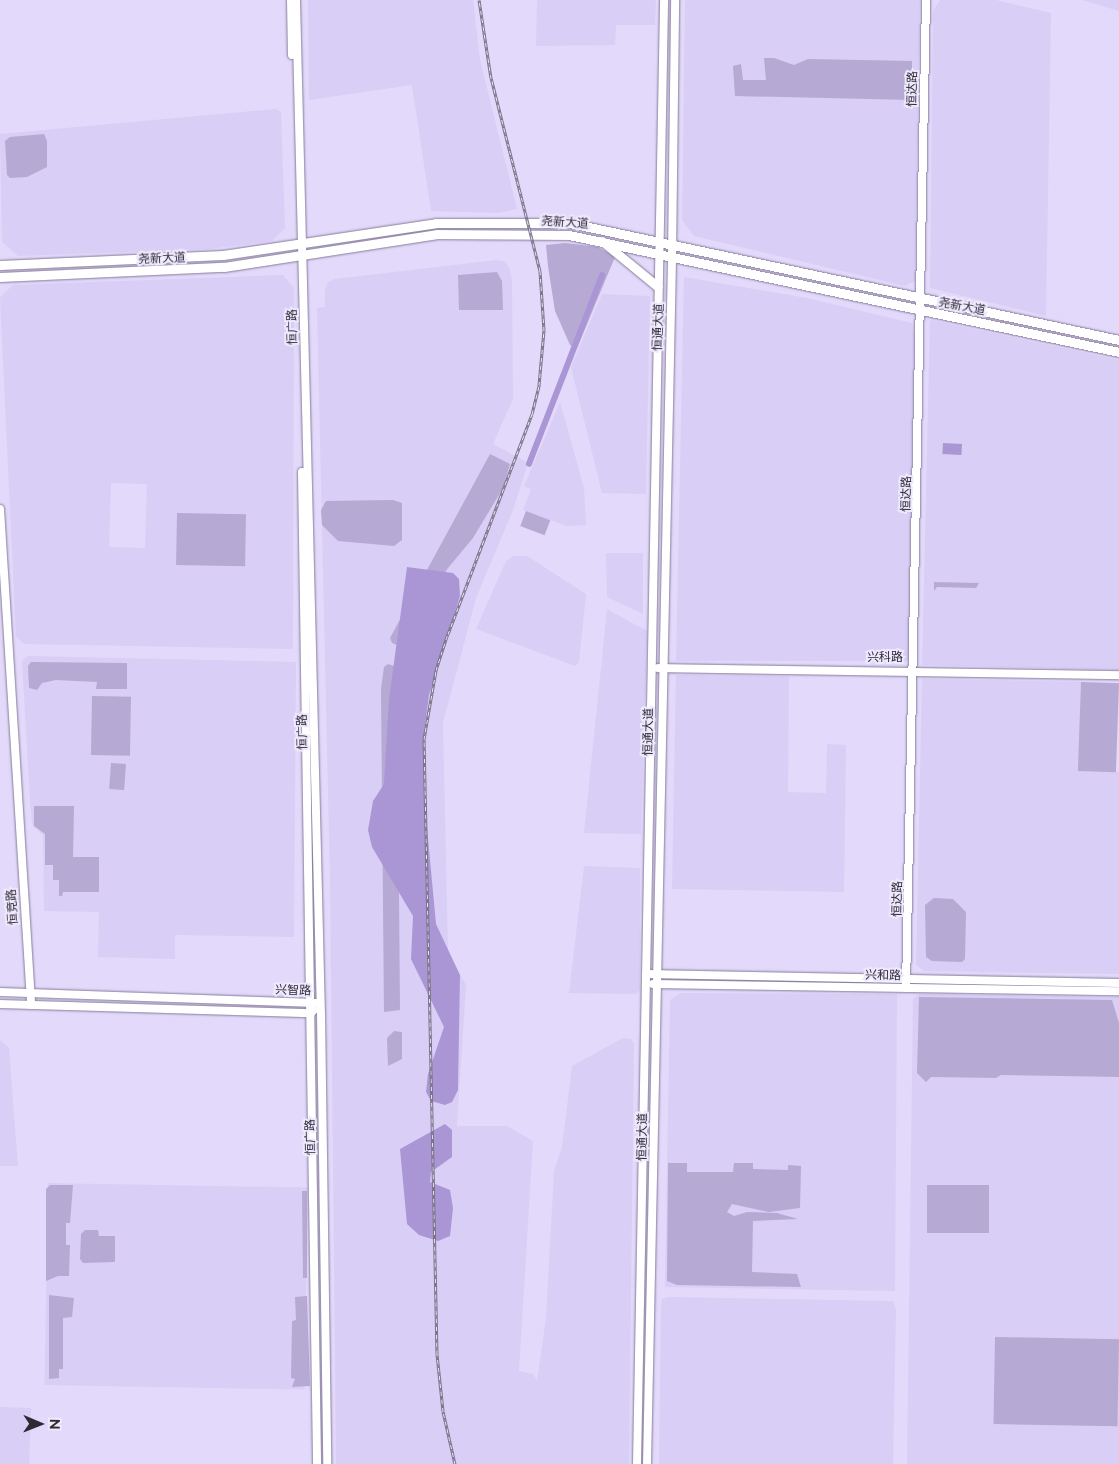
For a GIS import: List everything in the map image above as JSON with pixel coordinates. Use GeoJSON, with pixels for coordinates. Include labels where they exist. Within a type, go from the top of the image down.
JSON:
{"type":"FeatureCollection","features":[{"type":"Feature","properties":{"kind":"main road","name":"尧新大道"},"geometry":{"type":"LineString","coordinates":[[0,265],[184,259],[300,244],[436,222],[570,223],[1119,340]]}},
{"type":"Feature","properties":{"kind":"main road","name":"尧新大道"},"geometry":{"type":"LineString","coordinates":[[0,277],[184,271],[458,233],[569,234],[598,238],[659,254],[920,312],[1119,352]]}},
{"type":"Feature","properties":{"kind":"main road"},"geometry":{"type":"LineString","coordinates":[[598,238],[658,287]]}},
{"type":"Feature","properties":{"kind":"street","name":"恒广路"},"geometry":{"type":"LineString","coordinates":[[291,0],[301,256],[321,1003],[328,1464]]}},
{"type":"Feature","properties":{"kind":"street","name":"恒广路"},"geometry":{"type":"LineString","coordinates":[[296,0],[300,244]]}},
{"type":"Feature","properties":{"kind":"street","name":"恒通大道"},"geometry":{"type":"LineString","coordinates":[[637,1464],[664,0]]}},
{"type":"Feature","properties":{"kind":"street","name":"恒通大道"},"geometry":{"type":"LineString","coordinates":[[647,1464],[657,984],[661,668],[673,244],[675,0]]}},
{"type":"Feature","properties":{"kind":"street","name":"恒达路"},"geometry":{"type":"LineString","coordinates":[[906,988],[914,670],[926,0]]}},
{"type":"Feature","properties":{"kind":"street","name":"恒广路"},"geometry":{"type":"LineString","coordinates":[[301,256],[317,1464]]}},
{"type":"Feature","properties":{"kind":"street","name":"恒竞路"},"geometry":{"type":"LineString","coordinates":[[0,509],[31,1005]]}},
{"type":"Feature","properties":{"kind":"street","name":"兴科路"},"geometry":{"type":"LineString","coordinates":[[651,668],[914,670],[1119,675]]}},
{"type":"Feature","properties":{"kind":"street","name":"兴和路"},"geometry":{"type":"LineString","coordinates":[[646,974],[1119,982]]}},
{"type":"Feature","properties":{"kind":"street","name":"兴和路"},"geometry":{"type":"LineString","coordinates":[[646,984],[1119,991]]}},
{"type":"Feature","properties":{"kind":"street","name":"兴智路"},"geometry":{"type":"LineString","coordinates":[[0,992],[321,1003]]}},
{"type":"Feature","properties":{"kind":"street","name":"兴智路"},"geometry":{"type":"LineString","coordinates":[[0,1004],[311,1013],[321,1003]]}},
{"type":"Feature","properties":{"kind":"shaded area"},"geometry":{"type":"Polygon","coordinates":[[[308,0],[473,0],[480,60],[517,209],[497,213],[431,211],[412,85],[309,100],[308,0]]]}},
{"type":"Feature","properties":{"kind":"shaded area"},"geometry":{"type":"Polygon","coordinates":[[[537,0],[656,0],[655,25],[616,25],[615,45],[536,46],[537,0]]]}},
{"type":"Feature","properties":{"kind":"shaded area"},"geometry":{"type":"Polygon","coordinates":[[[685,0],[920,0],[915,281],[905,286],[694,236],[682,220],[685,0]]]}},
{"type":"Feature","properties":{"kind":"shaded area"},"geometry":{"type":"Polygon","coordinates":[[[940,0],[996,0],[1051,13],[1046,316],[930,288],[933,11],[940,0]]]}},
{"type":"Feature","properties":{"kind":"shaded area"},"geometry":{"type":"Polygon","coordinates":[[[1082,0],[1119,0],[1119,11],[1082,0]]]}},
{"type":"Feature","properties":{"kind":"shaded area"},"geometry":{"type":"Polygon","coordinates":[[[764,58],[774,58],[794,65],[808,59],[912,61],[912,100],[735,96],[733,66],[741,64],[743,80],[766,80],[764,58]]]}},
{"type":"Feature","properties":{"kind":"shaded area"},"geometry":{"type":"Polygon","coordinates":[[[276,109],[281,112],[285,228],[272,241],[209,249],[18,256],[2,242],[0,134],[276,109]]]}},
{"type":"Feature","properties":{"kind":"shaded area"},"geometry":{"type":"Polygon","coordinates":[[[44,134],[47,141],[47,167],[27,177],[10,178],[7,175],[5,141],[10,137],[44,134]]]}},
{"type":"Feature","properties":{"kind":"shaded area"},"geometry":{"type":"Polygon","coordinates":[[[565,243],[598,247],[615,257],[577,348],[570,345],[555,311],[548,266],[546,245],[565,243]]]}},
{"type":"Feature","properties":{"kind":"shaded area"},"geometry":{"type":"Polygon","coordinates":[[[496,260],[504,261],[509,267],[512,280],[513,399],[493,444],[528,463],[513,510],[476,598],[443,723],[448,954],[466,985],[457,1126],[507,1126],[533,1141],[519,1371],[533,1374],[537,1381],[546,1318],[554,1171],[562,1147],[572,1066],[623,1038],[631,1039],[634,1043],[629,1464],[336,1464],[330,878],[317,308],[325,307],[325,290],[328,282],[335,279],[496,260]]]}},
{"type":"Feature","properties":{"kind":"shaded area"},"geometry":{"type":"Polygon","coordinates":[[[497,272],[502,281],[503,310],[459,310],[458,275],[497,272]]]}},
{"type":"Feature","properties":{"kind":"shaded area"},"geometry":{"type":"Polygon","coordinates":[[[283,275],[294,288],[293,649],[24,644],[16,637],[0,297],[13,285],[283,275]],[[111,483],[109,547],[145,548],[147,484],[111,483]]]}},
{"type":"Feature","properties":{"kind":"shaded area"},"geometry":{"type":"Polygon","coordinates":[[[684,277],[807,298],[912,323],[915,339],[910,661],[676,661],[684,277]]]}},
{"type":"Feature","properties":{"kind":"shaded area"},"geometry":{"type":"Polygon","coordinates":[[[602,294],[650,296],[646,494],[602,493],[571,367],[602,294]]]}},
{"type":"Feature","properties":{"kind":"shaded area"},"geometry":{"type":"Polygon","coordinates":[[[930,320],[1119,360],[1119,670],[922,665],[930,320]]]}},
{"type":"Feature","properties":{"kind":"shaded area"},"geometry":{"type":"Polygon","coordinates":[[[560,402],[584,488],[586,525],[567,526],[523,510],[531,489],[524,486],[560,402]]]}},
{"type":"Feature","properties":{"kind":"shaded area"},"geometry":{"type":"Polygon","coordinates":[[[943,443],[962,444],[961,455],[942,454],[943,443]]]}},
{"type":"Feature","properties":{"kind":"shaded area"},"geometry":{"type":"Polygon","coordinates":[[[490,454],[510,464],[503,488],[473,538],[448,568],[420,610],[406,649],[392,643],[390,638],[490,454]]]}},
{"type":"Feature","properties":{"kind":"shaded area"},"geometry":{"type":"Polygon","coordinates":[[[393,500],[402,503],[402,540],[394,546],[338,541],[322,525],[321,510],[326,501],[393,500]]]}},
{"type":"Feature","properties":{"kind":"shaded area"},"geometry":{"type":"Polygon","coordinates":[[[526,511],[550,520],[545,535],[520,526],[526,511]]]}},
{"type":"Feature","properties":{"kind":"shaded area"},"geometry":{"type":"Polygon","coordinates":[[[177,513],[246,514],[245,566],[176,565],[177,513]]]}},
{"type":"Feature","properties":{"kind":"shaded area"},"geometry":{"type":"Polygon","coordinates":[[[606,553],[643,553],[643,614],[607,597],[606,553]]]}},
{"type":"Feature","properties":{"kind":"shaded area"},"geometry":{"type":"Polygon","coordinates":[[[514,556],[527,556],[586,594],[579,662],[575,666],[476,629],[506,561],[514,556]]]}},
{"type":"Feature","properties":{"kind":"shaded area"},"geometry":{"type":"Polygon","coordinates":[[[407,567],[453,573],[459,579],[460,596],[429,695],[424,733],[424,796],[436,924],[460,975],[458,1090],[452,1102],[445,1105],[431,1101],[426,1092],[428,1074],[444,1027],[411,959],[413,916],[372,847],[368,830],[373,801],[384,784],[389,699],[407,567]]]}},
{"type":"Feature","properties":{"kind":"shaded area"},"geometry":{"type":"Polygon","coordinates":[[[934,582],[979,583],[976,588],[937,587],[934,591],[934,582]]]}},
{"type":"Feature","properties":{"kind":"shaded area"},"geometry":{"type":"Polygon","coordinates":[[[607,609],[647,631],[641,834],[584,833],[607,609]]]}},
{"type":"Feature","properties":{"kind":"shaded area"},"geometry":{"type":"Polygon","coordinates":[[[28,656],[296,662],[294,937],[175,935],[175,959],[98,957],[99,912],[44,911],[43,835],[32,825],[30,800],[22,661],[28,656]]]}},
{"type":"Feature","properties":{"kind":"shaded area"},"geometry":{"type":"Polygon","coordinates":[[[31,662],[127,663],[127,689],[96,689],[97,682],[56,680],[42,683],[37,690],[29,688],[28,666],[31,662]]]}},
{"type":"Feature","properties":{"kind":"shaded area"},"geometry":{"type":"Polygon","coordinates":[[[388,664],[397,667],[400,1010],[384,1012],[381,689],[384,667],[388,664]]]}},
{"type":"Feature","properties":{"kind":"shaded area"},"geometry":{"type":"Polygon","coordinates":[[[676,675],[789,676],[788,792],[826,793],[827,744],[846,745],[844,892],[672,889],[676,675]]]}},
{"type":"Feature","properties":{"kind":"shaded area"},"geometry":{"type":"Polygon","coordinates":[[[922,679],[1081,682],[1079,771],[1119,772],[1119,974],[924,971],[916,965],[922,679]]]}},
{"type":"Feature","properties":{"kind":"shaded area"},"geometry":{"type":"Polygon","coordinates":[[[1081,682],[1119,683],[1116,772],[1078,771],[1081,682]]]}},
{"type":"Feature","properties":{"kind":"shaded area"},"geometry":{"type":"Polygon","coordinates":[[[92,696],[131,697],[130,756],[91,755],[92,696]]]}},
{"type":"Feature","properties":{"kind":"shaded area"},"geometry":{"type":"Polygon","coordinates":[[[111,763],[126,764],[124,790],[109,789],[111,763]]]}},
{"type":"Feature","properties":{"kind":"shaded area"},"geometry":{"type":"Polygon","coordinates":[[[34,806],[74,806],[73,857],[99,857],[99,892],[63,892],[62,896],[59,896],[59,880],[53,880],[53,865],[45,865],[45,834],[34,826],[34,806]]]}},
{"type":"Feature","properties":{"kind":"shaded area"},"geometry":{"type":"Polygon","coordinates":[[[584,866],[640,868],[640,990],[636,994],[569,993],[584,866]]]}},
{"type":"Feature","properties":{"kind":"shaded area"},"geometry":{"type":"Polygon","coordinates":[[[934,898],[953,899],[966,912],[965,959],[962,962],[932,961],[926,957],[925,905],[934,898]]]}},
{"type":"Feature","properties":{"kind":"shaded area"},"geometry":{"type":"Polygon","coordinates":[[[681,993],[897,994],[895,1291],[665,1287],[670,1000],[681,993]]]}},
{"type":"Feature","properties":{"kind":"shaded area"},"geometry":{"type":"Polygon","coordinates":[[[919,994],[1119,997],[1119,1464],[907,1464],[913,999],[919,994]]]}},
{"type":"Feature","properties":{"kind":"shaded area"},"geometry":{"type":"Polygon","coordinates":[[[919,997],[1112,1000],[1119,1023],[1119,1077],[1001,1075],[996,1078],[931,1077],[926,1082],[917,1073],[919,997]]]}},
{"type":"Feature","properties":{"kind":"shaded area"},"geometry":{"type":"Polygon","coordinates":[[[394,1031],[402,1032],[402,1059],[388,1066],[387,1038],[394,1031]]]}},
{"type":"Feature","properties":{"kind":"shaded area"},"geometry":{"type":"Polygon","coordinates":[[[0,1040],[9,1048],[18,1166],[0,1166],[0,1040]]]}},
{"type":"Feature","properties":{"kind":"shaded area"},"geometry":{"type":"Polygon","coordinates":[[[445,1124],[452,1130],[452,1157],[431,1172],[430,1182],[450,1190],[453,1208],[450,1236],[438,1241],[419,1235],[407,1224],[400,1149],[445,1124]]]}},
{"type":"Feature","properties":{"kind":"shaded area"},"geometry":{"type":"Polygon","coordinates":[[[668,1163],[687,1163],[687,1172],[733,1172],[734,1163],[753,1163],[753,1169],[788,1170],[788,1165],[801,1166],[800,1208],[769,1212],[732,1204],[727,1212],[734,1216],[747,1212],[777,1213],[798,1219],[753,1221],[752,1272],[797,1274],[801,1287],[677,1285],[667,1281],[668,1163]]]}},
{"type":"Feature","properties":{"kind":"shaded area"},"geometry":{"type":"Polygon","coordinates":[[[48,1183],[308,1188],[304,1390],[44,1385],[48,1183]]]}},
{"type":"Feature","properties":{"kind":"shaded area"},"geometry":{"type":"Polygon","coordinates":[[[50,1185],[73,1185],[70,1223],[66,1223],[66,1245],[70,1245],[69,1276],[58,1276],[46,1281],[46,1189],[50,1185]]]}},
{"type":"Feature","properties":{"kind":"shaded area"},"geometry":{"type":"Polygon","coordinates":[[[927,1185],[989,1185],[989,1233],[927,1233],[927,1185]]]}},
{"type":"Feature","properties":{"kind":"shaded area"},"geometry":{"type":"Polygon","coordinates":[[[302,1191],[307,1191],[307,1278],[303,1278],[302,1191]]]}},
{"type":"Feature","properties":{"kind":"shaded area"},"geometry":{"type":"Polygon","coordinates":[[[85,1230],[98,1230],[99,1236],[115,1236],[115,1262],[83,1263],[80,1259],[81,1234],[85,1230]]]}},
{"type":"Feature","properties":{"kind":"shaded area"},"geometry":{"type":"Polygon","coordinates":[[[49,1295],[74,1298],[72,1317],[63,1318],[63,1369],[59,1369],[59,1378],[49,1379],[49,1295]]]}},
{"type":"Feature","properties":{"kind":"shaded area"},"geometry":{"type":"Polygon","coordinates":[[[307,1296],[310,1386],[292,1387],[295,1379],[291,1378],[292,1321],[296,1320],[295,1297],[307,1296]]]}},
{"type":"Feature","properties":{"kind":"shaded area"},"geometry":{"type":"Polygon","coordinates":[[[668,1297],[893,1301],[896,1309],[893,1464],[659,1464],[661,1305],[662,1299],[668,1297]]]}},
{"type":"Feature","properties":{"kind":"shaded area"},"geometry":{"type":"Polygon","coordinates":[[[995,1337],[1119,1339],[1117,1426],[993,1424],[995,1337]]]}},
{"type":"Feature","properties":{"kind":"shaded area"},"geometry":{"type":"Polygon","coordinates":[[[0,1407],[31,1408],[29,1464],[0,1464],[0,1407]]]}},
{"type":"Feature","properties":{"kind":"waterway"},"geometry":{"type":"LineString","coordinates":[[529,464],[602,276]]}},
{"type":"Feature","properties":{"kind":"railway"},"geometry":{"type":"LineString","coordinates":[[455,1464],[443,1411],[437,1354],[424,739],[436,670],[532,414],[539,385],[544,330],[540,271],[491,78],[479,0]]}}]}
